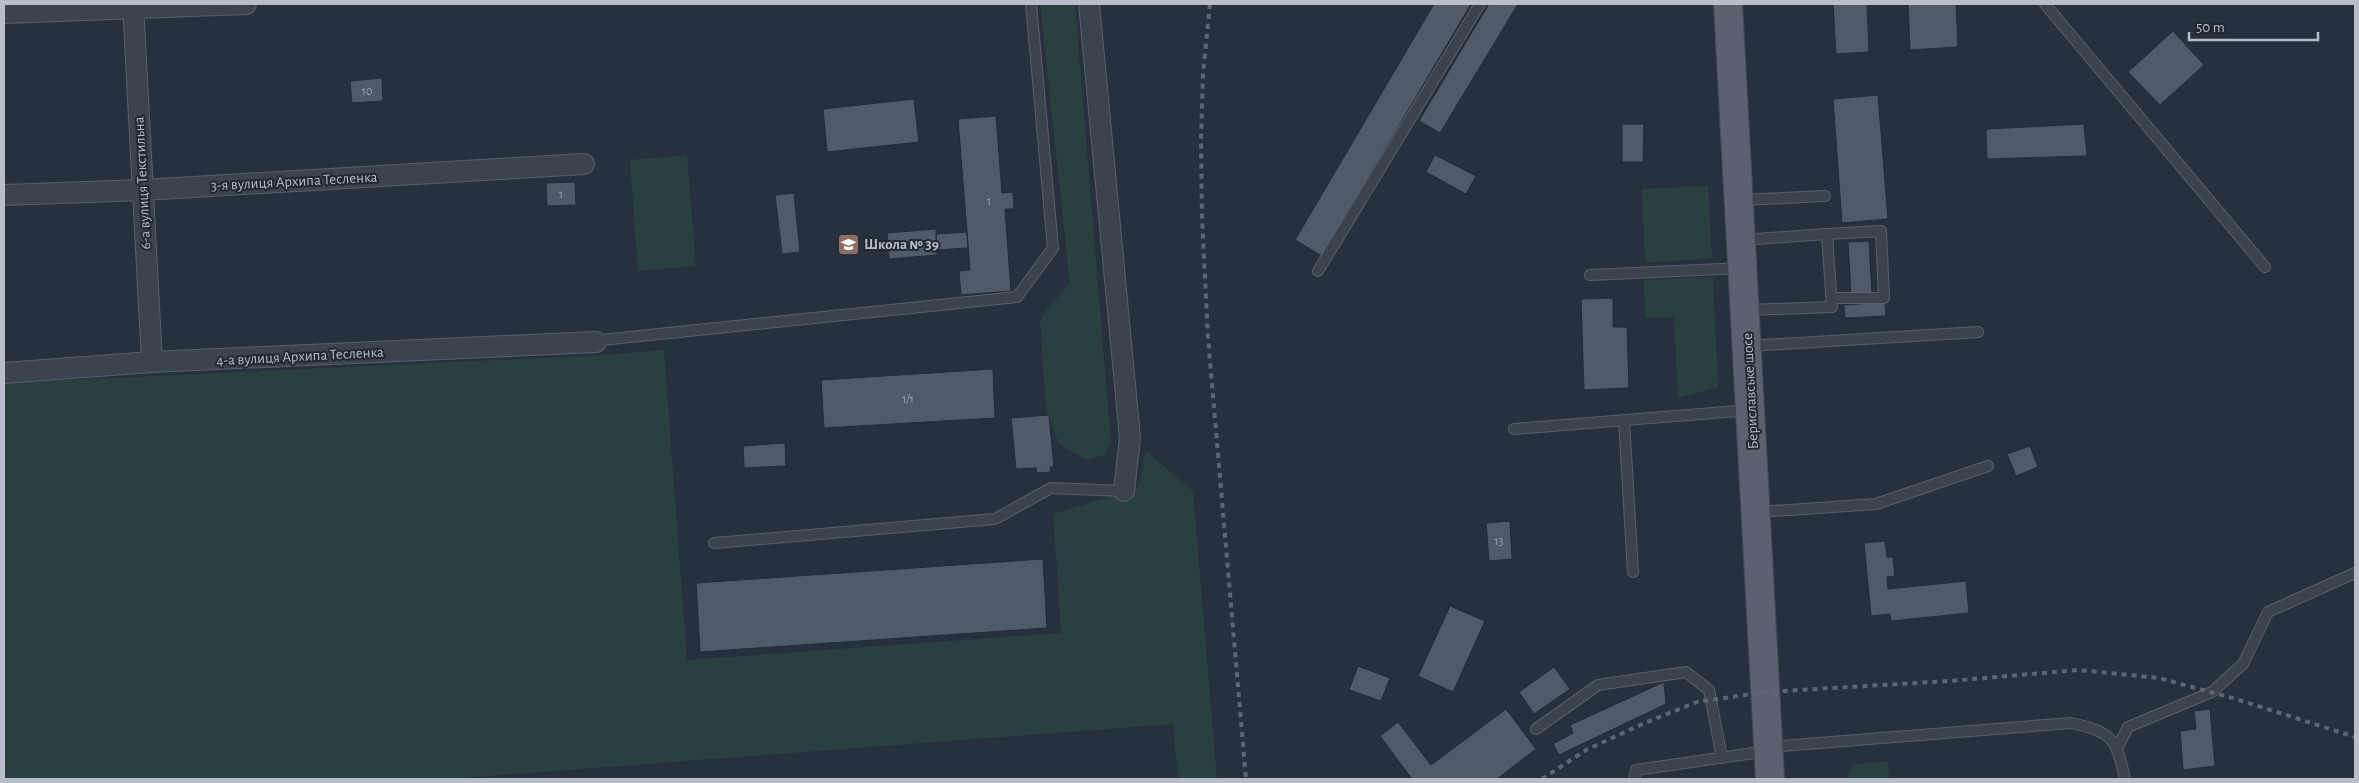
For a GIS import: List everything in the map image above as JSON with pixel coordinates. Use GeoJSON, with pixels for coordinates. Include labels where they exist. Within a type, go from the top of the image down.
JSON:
{"type":"FeatureCollection","features":[{"type":"Feature","properties":{"kind":"main road","name":"Бериславське шосе"},"geometry":{"type":"LineString","coordinates":[[1728,4],[1770,779]]}},
{"type":"Feature","properties":{"kind":"street"},"geometry":{"type":"LineString","coordinates":[[4,13],[133,6],[246,4]]}},
{"type":"Feature","properties":{"kind":"street"},"geometry":{"type":"LineString","coordinates":[[1089,4],[1130,438],[1124,491]]}},
{"type":"Feature","properties":{"kind":"street","name":"6-а вулиця Текстильна"},"geometry":{"type":"LineString","coordinates":[[133,6],[152,362]]}},
{"type":"Feature","properties":{"kind":"street","name":"3-я вулиця Архипа Тесленка"},"geometry":{"type":"LineString","coordinates":[[4,195],[143,190],[584,164]]}},
{"type":"Feature","properties":{"kind":"street","name":"4-а вулиця Архипа Тесленка"},"geometry":{"type":"LineString","coordinates":[[4,374],[152,362],[596,342]]}},
{"type":"Feature","properties":{"kind":"lane"},"geometry":{"type":"LineString","coordinates":[[596,342],[1017,297],[1053,248],[1031,4]]}},
{"type":"Feature","properties":{"kind":"lane"},"geometry":{"type":"LineString","coordinates":[[1318,271],[1480,4]]}},
{"type":"Feature","properties":{"kind":"lane"},"geometry":{"type":"LineString","coordinates":[[2045,4],[2265,267]]}},
{"type":"Feature","properties":{"kind":"lane"},"geometry":{"type":"LineString","coordinates":[[1740,200],[1825,196]]}},
{"type":"Feature","properties":{"kind":"lane"},"geometry":{"type":"LineString","coordinates":[[1742,240],[1880,231],[1884,298],[1832,298]]}},
{"type":"Feature","properties":{"kind":"lane"},"geometry":{"type":"LineString","coordinates":[[1746,310],[1832,307],[1827,234]]}},
{"type":"Feature","properties":{"kind":"lane"},"geometry":{"type":"LineString","coordinates":[[1590,276],[1743,268]]}},
{"type":"Feature","properties":{"kind":"lane"},"geometry":{"type":"LineString","coordinates":[[1747,346],[1978,332]]}},
{"type":"Feature","properties":{"kind":"lane"},"geometry":{"type":"LineString","coordinates":[[1514,428],[1751,410]]}},
{"type":"Feature","properties":{"kind":"lane"},"geometry":{"type":"LineString","coordinates":[[1624,420],[1633,572]]}},
{"type":"Feature","properties":{"kind":"lane"},"geometry":{"type":"LineString","coordinates":[[1757,512],[1876,504],[1988,466]]}},
{"type":"Feature","properties":{"kind":"lane"},"geometry":{"type":"LineString","coordinates":[[714,543],[995,520],[1051,488],[1124,491]]}},
{"type":"Feature","properties":{"kind":"lane"},"geometry":{"type":"LineString","coordinates":[[2117,749],[2128,727],[2212,692],[2243,664],[2268,612],[2355,573]]}},
{"type":"Feature","properties":{"kind":"lane"},"geometry":{"type":"LineString","coordinates":[[1536,729],[1598,685],[1686,672],[1709,690],[1722,758]]}},
{"type":"Feature","properties":{"kind":"lane"},"geometry":{"type":"LineString","coordinates":[[1634,779],[1636,770],[1722,758],[1768,749],[2071,723],[2102,732],[2110,738],[2117,749],[2125,779]]}},
{"type":"Feature","properties":{"kind":"green space"},"geometry":{"type":"Polygon","coordinates":[[[1040,4],[1075,4],[1111,443],[1105,455],[1087,460],[1059,444],[1046,409],[1040,321],[1049,306],[1070,284],[1040,4]]]}},
{"type":"Feature","properties":{"kind":"green space"},"geometry":{"type":"Polygon","coordinates":[[[687,155],[696,266],[638,271],[630,160],[687,155]]]}},
{"type":"Feature","properties":{"kind":"green space"},"geometry":{"type":"Polygon","coordinates":[[[1708,186],[1712,258],[1645,263],[1642,189],[1708,186]]]}},
{"type":"Feature","properties":{"kind":"green space"},"geometry":{"type":"Polygon","coordinates":[[[1713,277],[1718,387],[1678,398],[1674,317],[1645,318],[1644,280],[1713,277]]]}},
{"type":"Feature","properties":{"kind":"green space"},"geometry":{"type":"Polygon","coordinates":[[[664,350],[687,660],[1061,633],[1053,514],[1138,488],[1146,451],[1193,491],[1217,779],[1178,779],[1173,724],[449,779],[4,779],[4,383],[602,355],[664,350]]]}},
{"type":"Feature","properties":{"kind":"green space"},"geometry":{"type":"Polygon","coordinates":[[[1888,761],[1889,779],[1847,779],[1852,765],[1888,761]]]}},
{"type":"Feature","properties":{"kind":"building"},"geometry":{"type":"Polygon","coordinates":[[[1434,4],[1471,4],[1322,256],[1295,240],[1434,4]]]}},
{"type":"Feature","properties":{"kind":"building"},"geometry":{"type":"Polygon","coordinates":[[[1489,4],[1518,4],[1440,133],[1419,121],[1489,4]]]}},
{"type":"Feature","properties":{"kind":"building"},"geometry":{"type":"Polygon","coordinates":[[[1833,4],[1867,4],[1869,52],[1836,54],[1833,4]]]}},
{"type":"Feature","properties":{"kind":"building"},"geometry":{"type":"Polygon","coordinates":[[[1908,4],[1956,4],[1958,47],[1910,50],[1908,4]]]}},
{"type":"Feature","properties":{"kind":"building"},"geometry":{"type":"Polygon","coordinates":[[[2173,31],[2204,65],[2160,105],[2128,72],[2173,31]]]}},
{"type":"Feature","properties":{"kind":"building"},"geometry":{"type":"Polygon","coordinates":[[[382,78],[383,101],[352,103],[350,81],[382,78]]]}},
{"type":"Feature","properties":{"kind":"building"},"geometry":{"type":"Polygon","coordinates":[[[1878,95],[1888,219],[1842,223],[1833,99],[1878,95]]]}},
{"type":"Feature","properties":{"kind":"building"},"geometry":{"type":"Polygon","coordinates":[[[914,99],[919,142],[827,152],[823,109],[914,99]]]}},
{"type":"Feature","properties":{"kind":"building"},"geometry":{"type":"Polygon","coordinates":[[[996,116],[1002,193],[1013,192],[1014,209],[1005,209],[1011,291],[961,295],[959,271],[970,270],[958,119],[996,116]]]}},
{"type":"Feature","properties":{"kind":"building"},"geometry":{"type":"Polygon","coordinates":[[[1622,124],[1644,124],[1643,162],[1622,162],[1622,124]]]}},
{"type":"Feature","properties":{"kind":"building"},"geometry":{"type":"Polygon","coordinates":[[[2084,124],[2087,156],[1987,159],[1986,129],[2084,124]]]}},
{"type":"Feature","properties":{"kind":"building"},"geometry":{"type":"Polygon","coordinates":[[[1435,155],[1476,176],[1466,194],[1426,172],[1435,155]]]}},
{"type":"Feature","properties":{"kind":"building"},"geometry":{"type":"Polygon","coordinates":[[[575,182],[576,205],[547,206],[546,183],[575,182]]]}},
{"type":"Feature","properties":{"kind":"building"},"geometry":{"type":"Polygon","coordinates":[[[794,193],[800,252],[782,254],[775,195],[794,193]]]}},
{"type":"Feature","properties":{"kind":"building"},"geometry":{"type":"Polygon","coordinates":[[[936,229],[937,255],[889,259],[887,233],[936,229]]]}},
{"type":"Feature","properties":{"kind":"building"},"geometry":{"type":"Polygon","coordinates":[[[967,232],[968,248],[937,250],[936,234],[967,232]]]}},
{"type":"Feature","properties":{"kind":"building"},"geometry":{"type":"Polygon","coordinates":[[[1869,241],[1872,294],[1851,295],[1848,242],[1869,241]]]}},
{"type":"Feature","properties":{"kind":"building"},"geometry":{"type":"Polygon","coordinates":[[[1613,298],[1613,327],[1627,327],[1629,388],[1584,390],[1581,299],[1613,298]]]}},
{"type":"Feature","properties":{"kind":"building"},"geometry":{"type":"Polygon","coordinates":[[[1885,302],[1886,316],[1845,318],[1844,305],[1885,302]]]}},
{"type":"Feature","properties":{"kind":"building"},"geometry":{"type":"Polygon","coordinates":[[[993,369],[995,418],[824,428],[821,380],[993,369]]]}},
{"type":"Feature","properties":{"kind":"building"},"geometry":{"type":"Polygon","coordinates":[[[1049,415],[1054,467],[1050,467],[1051,472],[1037,473],[1036,468],[1016,469],[1011,418],[1049,415]]]}},
{"type":"Feature","properties":{"kind":"building"},"geometry":{"type":"Polygon","coordinates":[[[785,443],[786,466],[744,468],[743,446],[785,443]]]}},
{"type":"Feature","properties":{"kind":"building"},"geometry":{"type":"Polygon","coordinates":[[[2030,446],[2038,467],[2016,476],[2007,454],[2030,446]]]}},
{"type":"Feature","properties":{"kind":"building"},"geometry":{"type":"Polygon","coordinates":[[[1510,521],[1512,559],[1489,561],[1486,523],[1510,521]]]}},
{"type":"Feature","properties":{"kind":"building"},"geometry":{"type":"Polygon","coordinates":[[[1885,541],[1887,557],[1893,557],[1895,576],[1887,577],[1888,589],[1966,581],[1969,613],[1891,621],[1890,614],[1871,616],[1864,543],[1885,541]]]}},
{"type":"Feature","properties":{"kind":"building"},"geometry":{"type":"Polygon","coordinates":[[[1043,559],[1047,628],[700,652],[696,583],[1043,559]]]}},
{"type":"Feature","properties":{"kind":"building"},"geometry":{"type":"Polygon","coordinates":[[[1450,606],[1485,621],[1453,692],[1418,676],[1450,606]]]}},
{"type":"Feature","properties":{"kind":"building"},"geometry":{"type":"Polygon","coordinates":[[[1358,666],[1390,678],[1381,701],[1349,690],[1358,666]]]}},
{"type":"Feature","properties":{"kind":"building"},"geometry":{"type":"Polygon","coordinates":[[[1554,667],[1570,689],[1534,714],[1519,692],[1554,667]]]}},
{"type":"Feature","properties":{"kind":"building"},"geometry":{"type":"Polygon","coordinates":[[[1664,682],[1666,704],[1559,755],[1553,744],[1573,733],[1570,725],[1664,682]]]}},
{"type":"Feature","properties":{"kind":"building"},"geometry":{"type":"Polygon","coordinates":[[[1506,709],[1536,749],[1497,779],[1412,779],[1380,736],[1398,722],[1431,765],[1506,709]]]}},
{"type":"Feature","properties":{"kind":"building"},"geometry":{"type":"Polygon","coordinates":[[[2210,709],[2215,766],[2183,770],[2180,731],[2196,729],[2194,711],[2210,709]]]}},
{"type":"Feature","properties":{"kind":"railway"},"geometry":{"type":"LineString","coordinates":[[1210,4],[1203,73],[1201,142],[1202,218],[1208,338],[1246,779]]}},
{"type":"Feature","properties":{"kind":"railway"},"geometry":{"type":"LineString","coordinates":[[1542,779],[1586,750],[1697,702],[1766,692],[1949,681],[2078,670],[2159,678],[2236,699],[2355,737]]}},
{"type":"Feature","properties":{"kind":"place","name":"Школа № 39"},"geometry":{"type":"Point","coordinates":[848,244]}}]}
